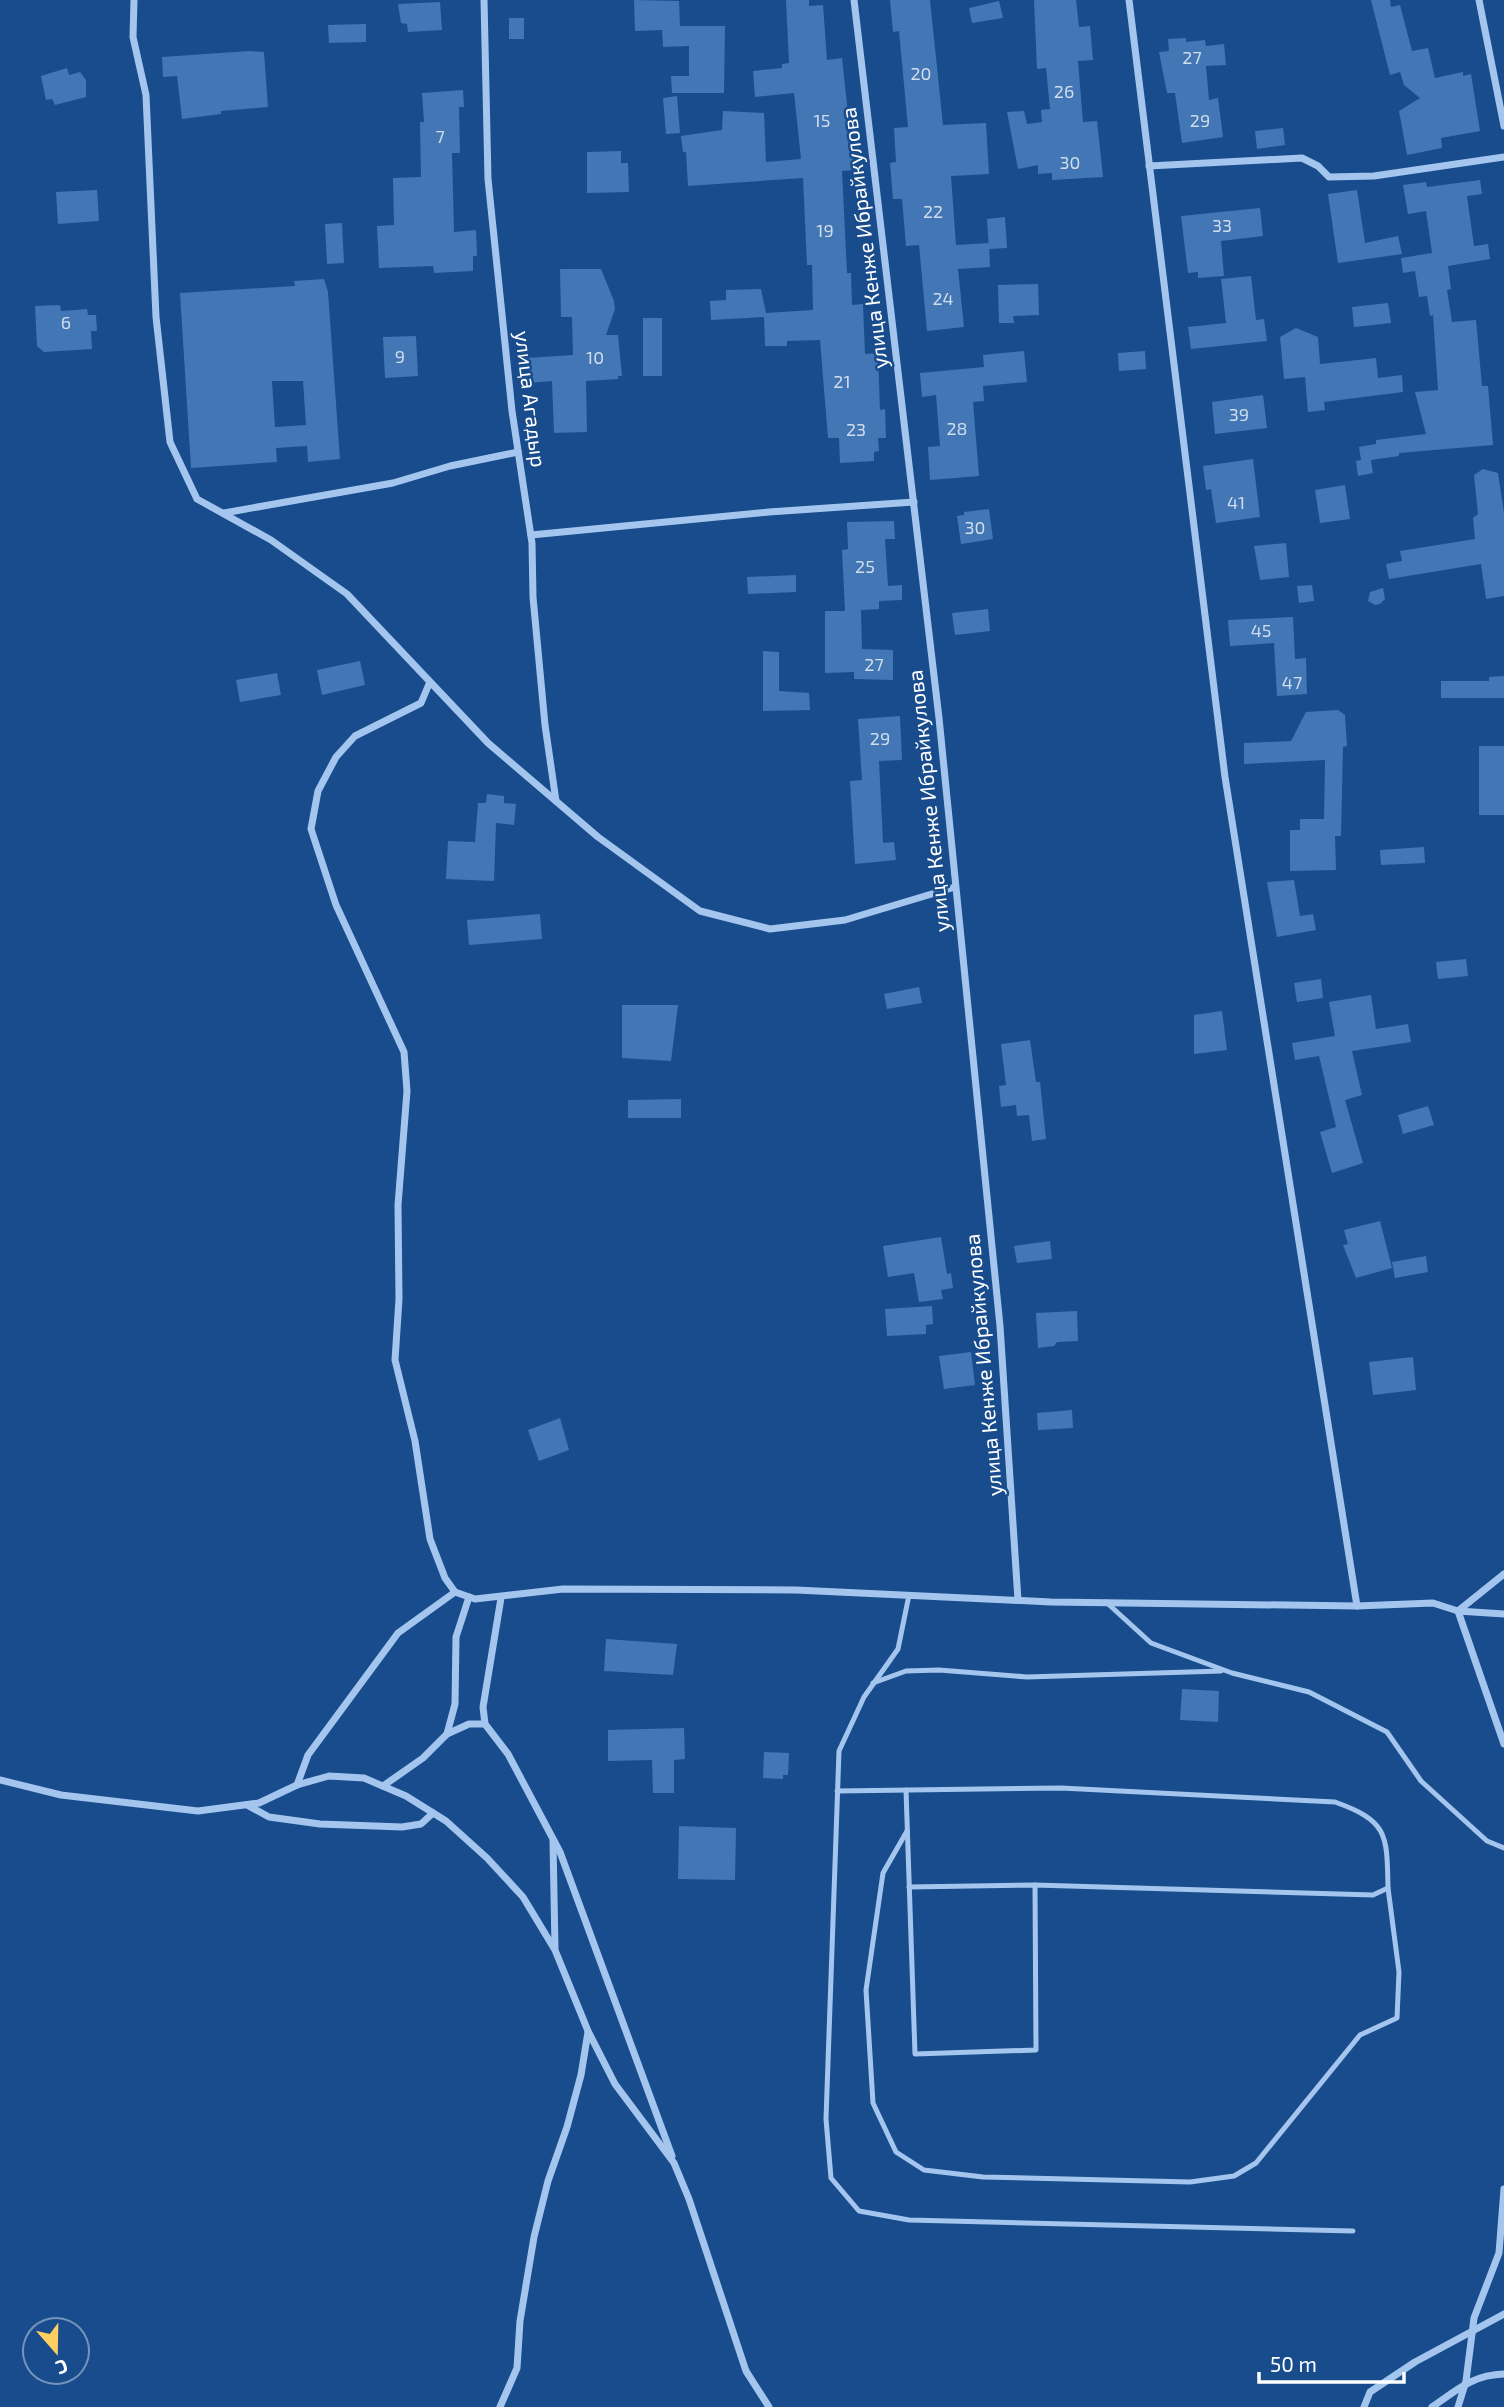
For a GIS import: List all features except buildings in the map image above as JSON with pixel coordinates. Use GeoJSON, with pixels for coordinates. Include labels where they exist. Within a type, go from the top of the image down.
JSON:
{"type":"FeatureCollection","features":[{"type":"Feature","properties":{"kind":"street"},"geometry":{"type":"LineString","coordinates":[[134,0],[133,37],[146,95],[156,317],[170,442],[197,499],[271,540],[347,594],[429,684],[488,743],[598,837],[700,911],[771,929],[845,920],[956,887]]}},
{"type":"Feature","properties":{"kind":"street","name":"улица Агадыр"},"geometry":{"type":"LineString","coordinates":[[485,0],[488,178],[518,452],[531,535],[545,725],[556,801]]}},
{"type":"Feature","properties":{"kind":"street","name":"улица Кенже Ибрайкулова"},"geometry":{"type":"LineString","coordinates":[[854,0],[914,502],[956,887],[1000,1326],[1018,1600]]}},
{"type":"Feature","properties":{"kind":"street"},"geometry":{"type":"LineString","coordinates":[[1129,0],[1225,777],[1357,1606]]}},
{"type":"Feature","properties":{"kind":"street"},"geometry":{"type":"LineString","coordinates":[[1479,0],[1504,126]]}},
{"type":"Feature","properties":{"kind":"street"},"geometry":{"type":"LineString","coordinates":[[1149,166],[1302,158],[1318,166],[1329,177],[1374,176],[1504,158]]}},
{"type":"Feature","properties":{"kind":"street"},"geometry":{"type":"LineString","coordinates":[[224,513],[393,483],[450,466],[518,452]]}},
{"type":"Feature","properties":{"kind":"street"},"geometry":{"type":"LineString","coordinates":[[531,535],[769,512],[914,502]]}},
{"type":"Feature","properties":{"kind":"street"},"geometry":{"type":"LineString","coordinates":[[429,684],[421,703],[355,736],[336,757],[318,791],[312,829],[337,905],[404,1052],[407,1091],[398,1205],[399,1299],[395,1360],[415,1441],[430,1539],[445,1578],[455,1592],[469,1597],[501,1598],[563,1589],[796,1590],[1106,1602],[1357,1606],[1433,1603],[1458,1611],[1504,1615]]}},
{"type":"Feature","properties":{"kind":"street"},"geometry":{"type":"LineString","coordinates":[[1458,1611],[1504,1574]]}},
{"type":"Feature","properties":{"kind":"street"},"geometry":{"type":"LineString","coordinates":[[297,1785],[307,1755],[398,1633],[455,1592]]}},
{"type":"Feature","properties":{"kind":"street"},"geometry":{"type":"LineString","coordinates":[[447,1734],[455,1704],[456,1637],[469,1597]]}},
{"type":"Feature","properties":{"kind":"street"},"geometry":{"type":"LineString","coordinates":[[501,1598],[483,1707],[485,1724],[508,1754],[553,1837],[618,2015],[665,2130],[674,2163],[690,2199],[746,2371],[769,2407]]}},
{"type":"Feature","properties":{"kind":"street"},"geometry":{"type":"LineString","coordinates":[[1458,1611],[1504,1744]]}},
{"type":"Feature","properties":{"kind":"street"},"geometry":{"type":"LineString","coordinates":[[383,1786],[423,1758],[447,1734],[468,1724],[485,1724]]}},
{"type":"Feature","properties":{"kind":"street"},"geometry":{"type":"LineString","coordinates":[[0,1780],[61,1795],[198,1811],[259,1803],[297,1785],[329,1776],[364,1778],[433,1813],[487,1858],[523,1897],[555,1950],[588,2031],[615,2084],[674,2163]]}},
{"type":"Feature","properties":{"kind":"street"},"geometry":{"type":"LineString","coordinates":[[247,1804],[269,1818],[320,1824],[402,1827],[421,1824],[433,1813]]}},
{"type":"Feature","properties":{"kind":"street"},"geometry":{"type":"LineString","coordinates":[[553,1837],[555,1950]]}},
{"type":"Feature","properties":{"kind":"street"},"geometry":{"type":"LineString","coordinates":[[500,2407],[517,2368],[520,2321],[534,2237],[548,2181],[581,2075],[588,2031]]}},
{"type":"Feature","properties":{"kind":"street"},"geometry":{"type":"LineString","coordinates":[[1458,2407],[1466,2381],[1471,2330],[1499,2253],[1504,2189]]}},
{"type":"Feature","properties":{"kind":"street"},"geometry":{"type":"LineString","coordinates":[[1364,2407],[1370,2392],[1471,2330],[1504,2314]]}},
{"type":"Feature","properties":{"kind":"street"},"geometry":{"type":"LineString","coordinates":[[1432,2407],[1466,2381],[1483,2375],[1504,2374]]}},
{"type":"Feature","properties":{"kind":"lane"},"geometry":{"type":"LineString","coordinates":[[909,1595],[898,1649],[873,1684],[839,1751],[827,2119],[831,2178],[859,2211],[909,2220],[1353,2231]]}},
{"type":"Feature","properties":{"kind":"lane"},"geometry":{"type":"LineString","coordinates":[[1106,1602],[1151,1643],[1224,1671],[1308,1692],[1387,1732],[1421,1781],[1487,1841],[1504,1849]]}},
{"type":"Feature","properties":{"kind":"lane"},"geometry":{"type":"LineString","coordinates":[[873,1684],[905,1671],[939,1670],[1027,1677],[1224,1671]]}},
{"type":"Feature","properties":{"kind":"lane"},"geometry":{"type":"LineString","coordinates":[[836,1791],[1062,1788],[1335,1802],[1365,1812],[1380,1826],[1387,1858],[1388,1888],[1399,1972],[1397,2018],[1360,2035],[1256,2163],[1234,2176],[1190,2182],[971,2176],[924,2170],[896,2152],[873,2103],[866,1990],[883,1873],[907,1831]]}},
{"type":"Feature","properties":{"kind":"lane"},"geometry":{"type":"LineString","coordinates":[[906,1790],[915,2054],[1036,2050],[1035,1885]]}},
{"type":"Feature","properties":{"kind":"lane"},"geometry":{"type":"LineString","coordinates":[[909,1887],[1035,1885],[1373,1895],[1388,1888]]}}]}
